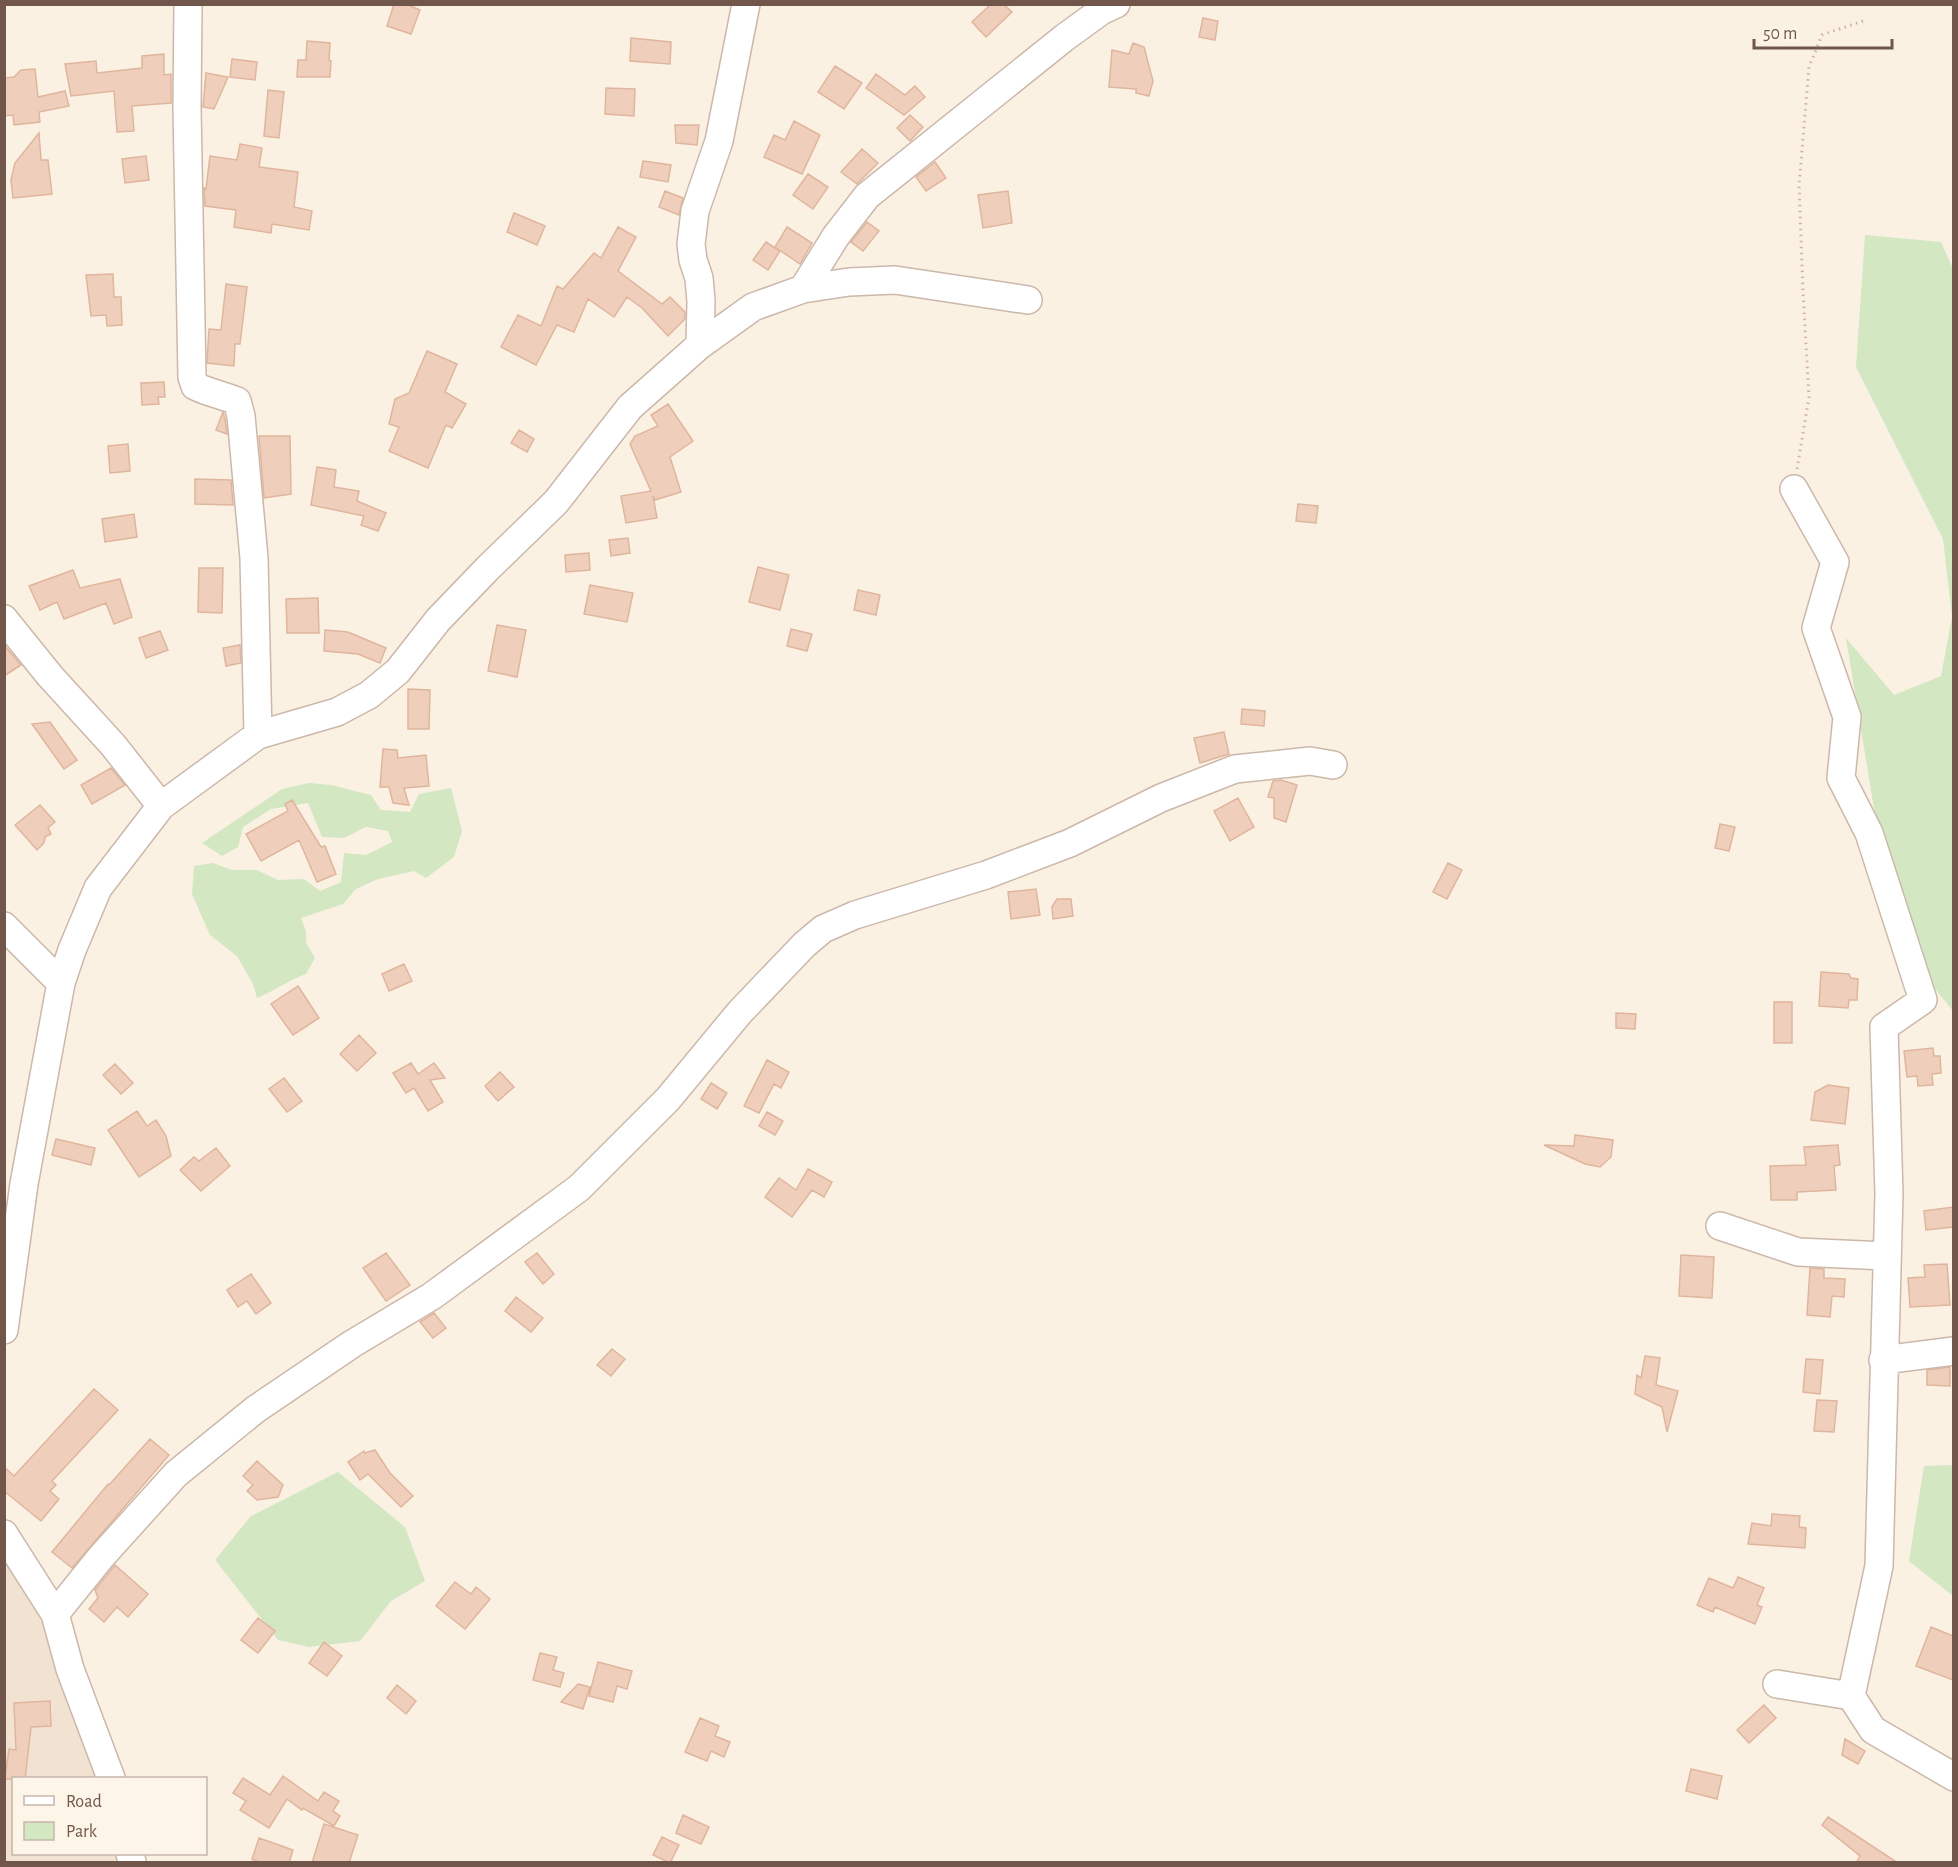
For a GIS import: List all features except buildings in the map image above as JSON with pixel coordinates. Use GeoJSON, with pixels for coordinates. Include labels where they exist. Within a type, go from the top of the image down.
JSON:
{"type":"FeatureCollection","features":[{"type":"Feature","properties":{"kind":"street"},"geometry":{"type":"LineString","coordinates":[[188,4],[187,107],[192,377],[195,386],[237,401],[241,416],[254,558],[258,735]]}},
{"type":"Feature","properties":{"kind":"street"},"geometry":{"type":"LineString","coordinates":[[700,345],[699,278],[691,244],[695,211],[719,141],[746,4]]}},
{"type":"Feature","properties":{"kind":"street"},"geometry":{"type":"LineString","coordinates":[[803,290],[836,236],[867,196],[1064,38],[1101,11],[1116,4]]}},
{"type":"Feature","properties":{"kind":"street"},"geometry":{"type":"LineString","coordinates":[[4,1330],[24,1184],[61,983],[98,888],[161,806],[258,735],[337,712],[369,695],[398,671],[446,612],[556,502],[630,407],[700,345],[753,307],[803,290],[849,282],[896,280],[1028,300]]}},
{"type":"Feature","properties":{"kind":"street"},"geometry":{"type":"LineString","coordinates":[[1794,489],[1835,562],[1816,628],[1847,717],[1841,778],[1869,833],[1923,1000],[1884,1027],[1888,1194],[1879,1566],[1851,1696],[1873,1730],[1953,1777]]}},
{"type":"Feature","properties":{"kind":"street"},"geometry":{"type":"LineString","coordinates":[[4,619],[161,806]]}},
{"type":"Feature","properties":{"kind":"street"},"geometry":{"type":"LineString","coordinates":[[55,1614],[144,1507],[184,1467],[256,1409],[352,1344],[432,1296],[579,1188],[668,1099],[740,1012],[804,945],[823,929],[855,915],[986,875],[1070,843],[1161,798],[1235,768],[1310,761],[1333,765]]}},
{"type":"Feature","properties":{"kind":"street"},"geometry":{"type":"LineString","coordinates":[[4,926],[61,983]]}},
{"type":"Feature","properties":{"kind":"street"},"geometry":{"type":"LineString","coordinates":[[1720,1226],[1798,1251],[1886,1256]]}},
{"type":"Feature","properties":{"kind":"street"},"geometry":{"type":"LineString","coordinates":[[1883,1360],[1953,1351]]}},
{"type":"Feature","properties":{"kind":"street"},"geometry":{"type":"LineString","coordinates":[[4,1534],[55,1614],[70,1669],[110,1777]]}},
{"type":"Feature","properties":{"kind":"street"},"geometry":{"type":"LineString","coordinates":[[1777,1684],[1851,1696]]}},
{"type":"Feature","properties":{"kind":"path"},"geometry":{"type":"LineString","coordinates":[[1794,489],[1809,397],[1799,185],[1809,67],[1822,35],[1863,21]]}},
{"type":"Feature","properties":{"kind":"shaded area"},"geometry":{"type":"Polygon","coordinates":[[[4,1530],[114,1777],[12,1777],[12,1855],[132,1855],[134,1862],[5,1862],[4,1530]]]}},
{"type":"Feature","properties":{"kind":"green space"},"geometry":{"type":"Polygon","coordinates":[[[1865,235],[1941,242],[1954,271],[1953,1011],[1927,979],[1875,815],[1846,638],[1894,695],[1941,676],[1952,617],[1943,539],[1856,367],[1865,235]]]}},
{"type":"Feature","properties":{"kind":"green space"},"geometry":{"type":"Polygon","coordinates":[[[309,783],[331,785],[371,795],[381,810],[410,812],[419,794],[451,788],[462,831],[454,857],[426,878],[414,871],[378,879],[356,889],[343,904],[301,918],[306,931],[306,943],[315,958],[306,974],[257,998],[253,984],[237,956],[210,935],[192,894],[194,866],[213,863],[232,870],[257,870],[278,880],[304,879],[320,891],[341,882],[344,853],[366,855],[392,842],[388,831],[366,827],[344,838],[322,837],[308,803],[271,809],[243,827],[238,847],[222,856],[202,843],[282,789],[309,783]]]}},
{"type":"Feature","properties":{"kind":"green space"},"geometry":{"type":"Polygon","coordinates":[[[1954,1465],[1953,1596],[1909,1561],[1924,1466],[1954,1465]]]}},
{"type":"Feature","properties":{"kind":"green space"},"geometry":{"type":"Polygon","coordinates":[[[338,1472],[405,1527],[425,1581],[391,1601],[360,1641],[309,1647],[278,1640],[215,1560],[251,1516],[338,1472]]]}}]}
